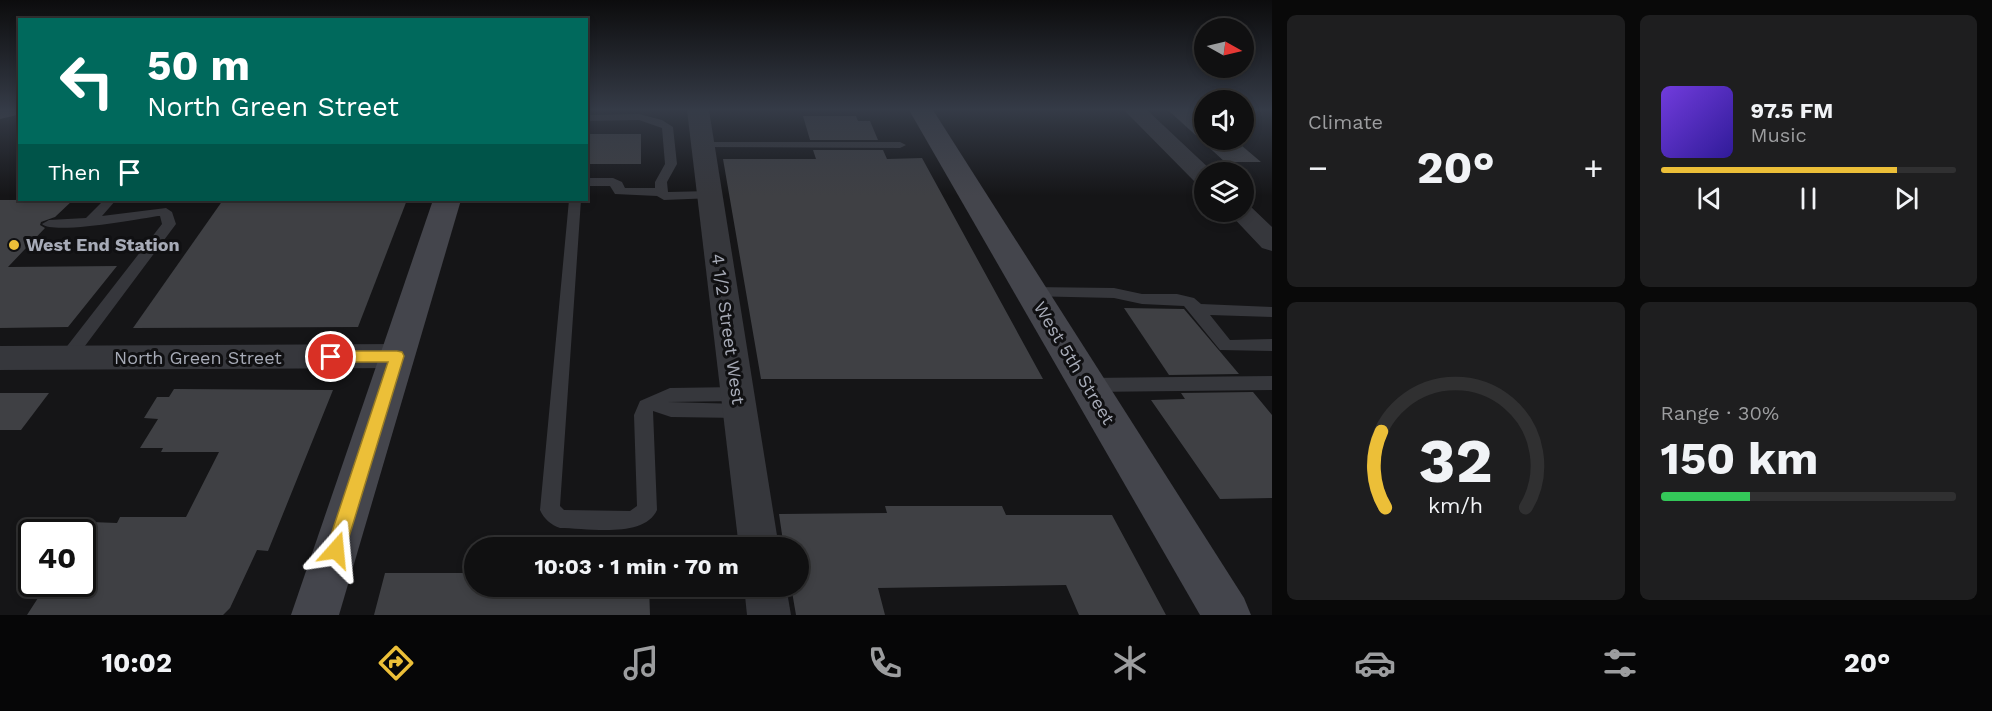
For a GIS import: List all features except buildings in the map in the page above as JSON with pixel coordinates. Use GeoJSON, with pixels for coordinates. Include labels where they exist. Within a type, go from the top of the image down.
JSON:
{"type":"FeatureCollection","features":[{"type":"Feature","properties":{"kind":"street","name":"4 1/2 Street West"},"geometry":{"type":"LineString","coordinates":[[702,139],[757,537]]}},
{"type":"Feature","properties":{"kind":"street","name":"West 5th Street"},"geometry":{"type":"LineString","coordinates":[[938,139],[1227,615]]}},
{"type":"Feature","properties":{"kind":"street"},"geometry":{"type":"LineString","coordinates":[[1165,139],[1194,167]]}},
{"type":"Feature","properties":{"kind":"street"},"geometry":{"type":"LineString","coordinates":[[315,615],[447,201]]}},
{"type":"Feature","properties":{"kind":"street"},"geometry":{"type":"LineString","coordinates":[[1251,222],[1272,242]]}},
{"type":"Feature","properties":{"kind":"street","name":"North Green Street"},"geometry":{"type":"LineString","coordinates":[[0,358],[397,356]]}},
{"type":"Feature","properties":{"kind":"street"},"geometry":{"type":"LineString","coordinates":[[766,597],[768,615]]}},
{"type":"Feature","properties":{"kind":"lane"},"geometry":{"type":"LineString","coordinates":[[662,192],[671,164],[668,139]]}},
{"type":"Feature","properties":{"kind":"lane"},"geometry":{"type":"LineString","coordinates":[[703,145],[900,145]]}},
{"type":"Feature","properties":{"kind":"lane"},"geometry":{"type":"LineString","coordinates":[[588,182],[613,182],[618,185],[619,191],[624,192],[709,191]]}},
{"type":"Feature","properties":{"kind":"lane"},"geometry":{"type":"LineString","coordinates":[[90,222],[109,201]]}},
{"type":"Feature","properties":{"kind":"lane"},"geometry":{"type":"LineString","coordinates":[[575,201],[550,510],[560,519],[633,520],[647,510],[643,415],[646,406],[656,403],[661,408],[671,410],[739,402]]}},
{"type":"Feature","properties":{"kind":"lane"},"geometry":{"type":"LineString","coordinates":[[49,224],[90,222],[158,212],[166,213],[169,224],[67,358]]}},
{"type":"Feature","properties":{"kind":"lane"},"geometry":{"type":"LineString","coordinates":[[1031,292],[1114,293],[1142,299],[1177,299],[1188,302],[1197,309],[1226,345],[1272,345]]}},
{"type":"Feature","properties":{"kind":"lane"},"geometry":{"type":"LineString","coordinates":[[1197,309],[1272,312]]}},
{"type":"Feature","properties":{"kind":"lane"},"geometry":{"type":"LineString","coordinates":[[1088,385],[1272,384]]}},
{"type":"Feature","properties":{"kind":"place","name":"West End Station"},"geometry":{"type":"Point","coordinates":[14,245]}},
{"type":"Feature","properties":{"kind":"route"},"geometry":{"type":"LineString","coordinates":[[331,357],[397,356],[336,550]]}}]}
